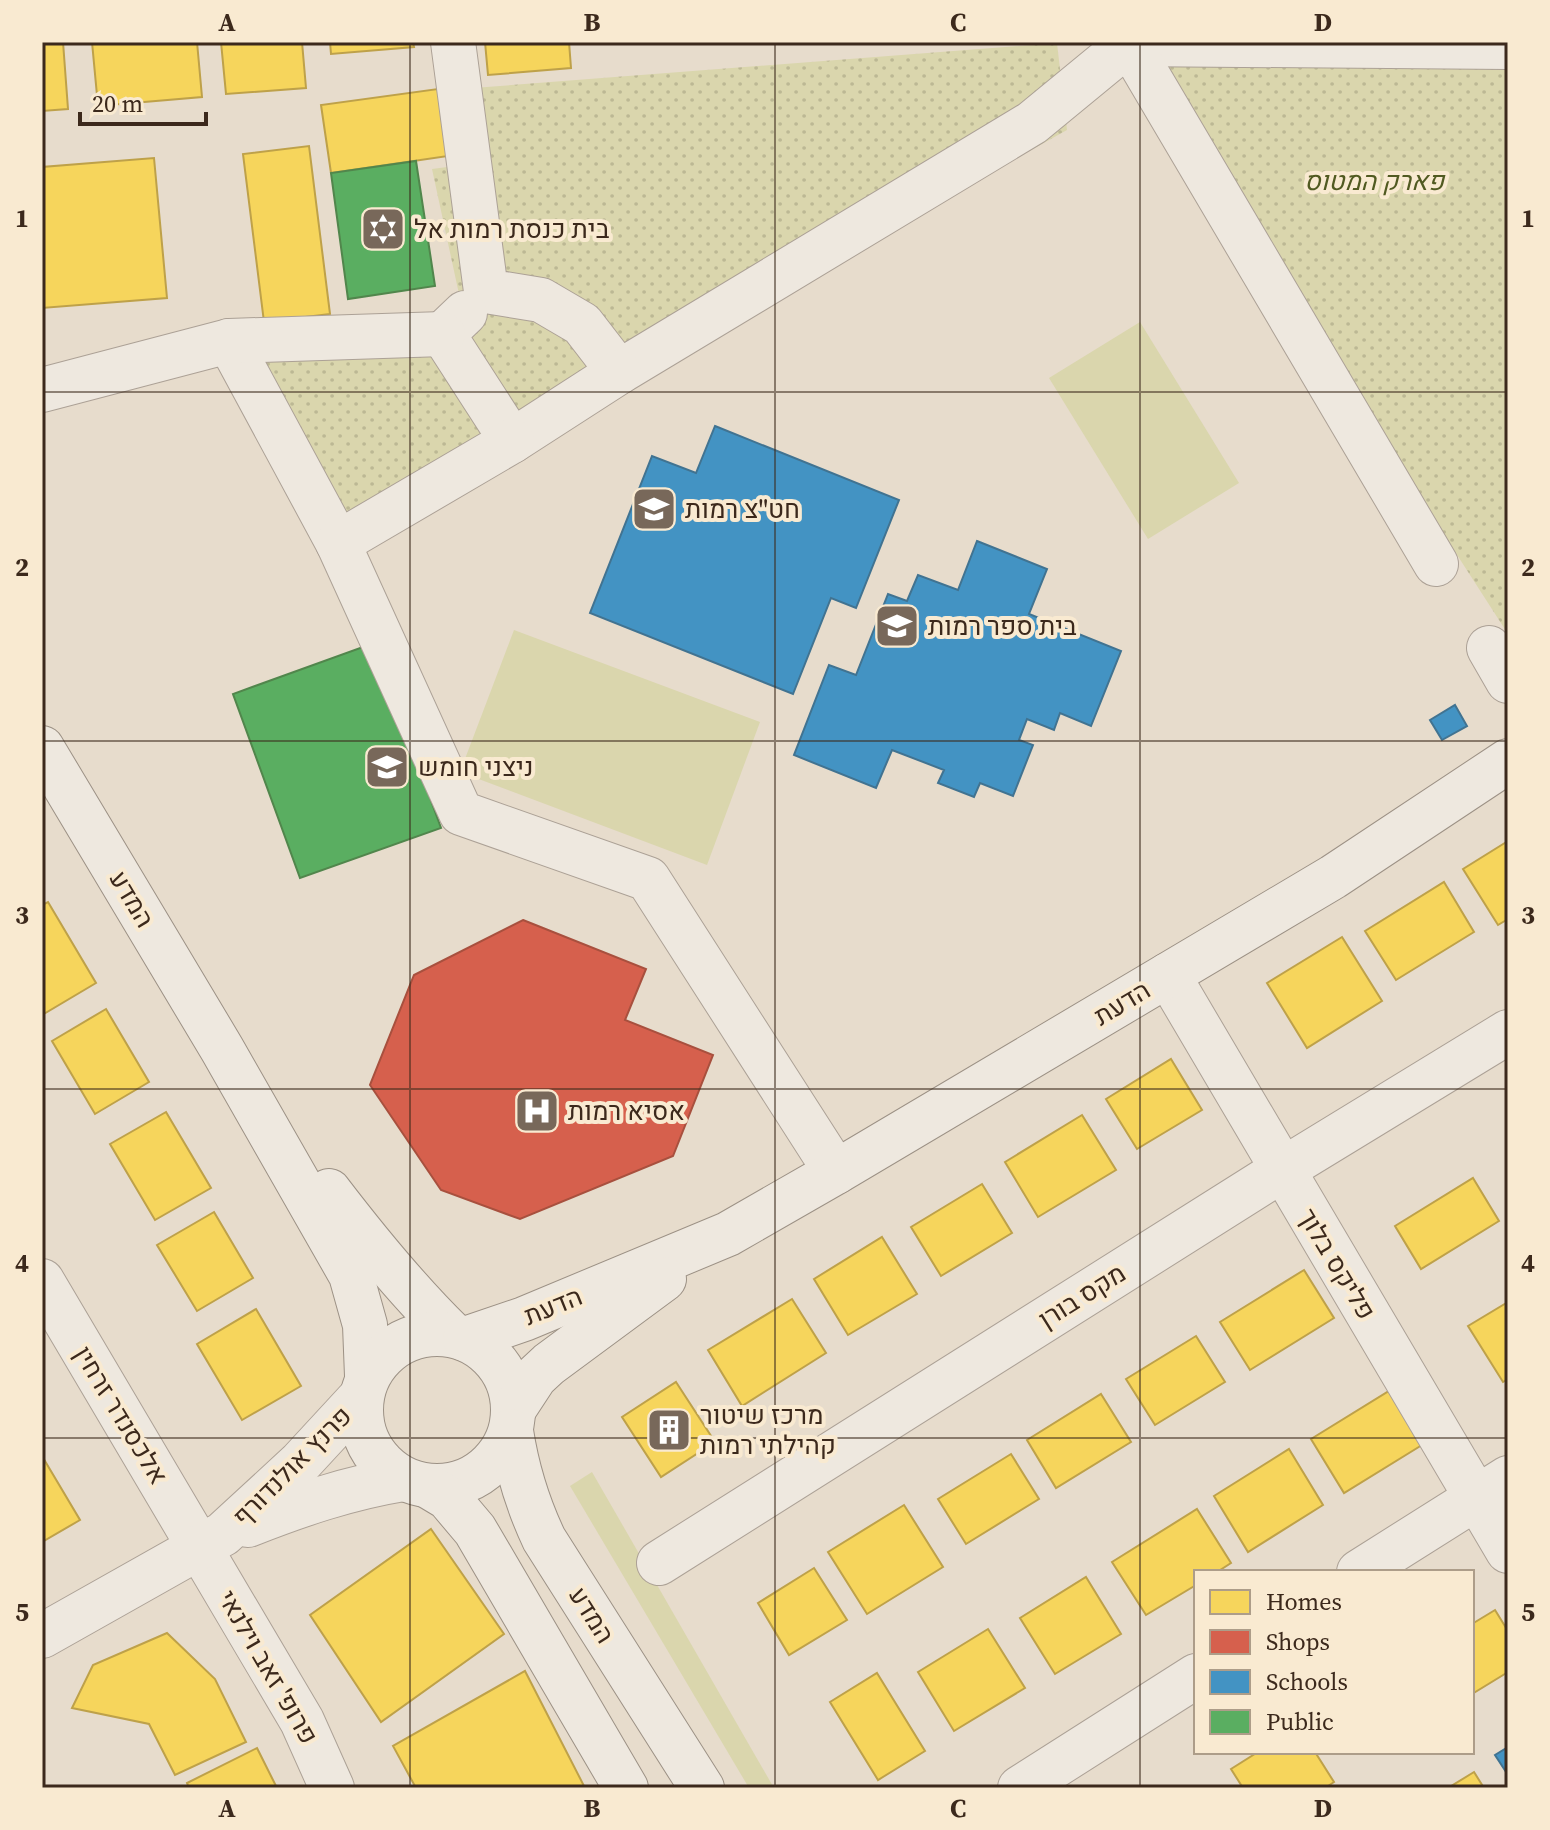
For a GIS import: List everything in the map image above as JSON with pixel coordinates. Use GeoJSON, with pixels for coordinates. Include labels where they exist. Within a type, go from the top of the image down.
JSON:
{"type":"FeatureCollection","features":[{"type":"Feature","properties":{"kind":"street"},"geometry":{"type":"LineString","coordinates":[[453,42],[486,291]]}},
{"type":"Feature","properties":{"kind":"street"},"geometry":{"type":"LineString","coordinates":[[1128,43],[1436,564]]}},
{"type":"Feature","properties":{"kind":"street"},"geometry":{"type":"LineString","coordinates":[[338,543],[512,441],[619,372],[1032,123],[1128,43],[1508,47]]}},
{"type":"Feature","properties":{"kind":"street"},"geometry":{"type":"LineString","coordinates":[[42,390],[229,341],[443,334],[486,291]]}},
{"type":"Feature","properties":{"kind":"street"},"geometry":{"type":"LineString","coordinates":[[486,291],[541,300],[582,324],[619,372]]}},
{"type":"Feature","properties":{"kind":"street"},"geometry":{"type":"LineString","coordinates":[[443,334],[512,441]]}},
{"type":"Feature","properties":{"kind":"street"},"geometry":{"type":"LineString","coordinates":[[229,341],[338,543],[461,813],[648,879],[836,1172]]}},
{"type":"Feature","properties":{"kind":"street","name":"המדע"},"geometry":{"type":"LineString","coordinates":[[42,748],[222,1049],[351,1275],[365,1325],[364,1387]]}},
{"type":"Feature","properties":{"kind":"street","name":"הדעת"},"geometry":{"type":"LineString","coordinates":[[512,1420],[535,1377],[549,1364],[728,1234],[1333,877],[1508,761]]}},
{"type":"Feature","properties":{"kind":"street","name":"פליקס בלוך"},"geometry":{"type":"LineString","coordinates":[[1168,975],[1282,1170],[1492,1488],[1508,1551]]}},
{"type":"Feature","properties":{"kind":"street","name":"מקס בורן"},"geometry":{"type":"LineString","coordinates":[[659,1563],[1282,1170],[1508,1032]]}},
{"type":"Feature","properties":{"kind":"street","name":"המדע"},"geometry":{"type":"LineString","coordinates":[[222,1049],[375,1251],[416,1299],[458,1336]]}},
{"type":"Feature","properties":{"kind":"street","name":"הדעת"},"geometry":{"type":"LineString","coordinates":[[458,1336],[524,1319],[728,1234]]}},
{"type":"Feature","properties":{"kind":"street","name":"אלכסנדר זרחין"},"geometry":{"type":"LineString","coordinates":[[42,1281],[211,1541]]}},
{"type":"Feature","properties":{"kind":"street"},"geometry":{"type":"LineString","coordinates":[[416,1482],[450,1485],[479,1473],[502,1450],[512,1420],[510,1386],[500,1366],[484,1349],[458,1336],[432,1333],[403,1341],[378,1359],[364,1387],[362,1427],[374,1453],[387,1468],[448,1498],[475,1530],[626,1788]]}},
{"type":"Feature","properties":{"kind":"street","name":"פרנץ אולנדורף"},"geometry":{"type":"LineString","coordinates":[[211,1541],[300,1463],[364,1387]]}},
{"type":"Feature","properties":{"kind":"street","name":"המדע"},"geometry":{"type":"LineString","coordinates":[[512,1420],[516,1467],[526,1501],[544,1539],[702,1788]]}},
{"type":"Feature","properties":{"kind":"street","name":"פרנץ אולנדורף"},"geometry":{"type":"LineString","coordinates":[[42,1636],[211,1541],[319,1497],[358,1486],[416,1482]]}},
{"type":"Feature","properties":{"kind":"street"},"geometry":{"type":"LineString","coordinates":[[1362,1570],[1492,1488]]}},
{"type":"Feature","properties":{"kind":"street","name":"פרופ' זאב וילנאי"},"geometry":{"type":"LineString","coordinates":[[211,1541],[302,1721],[332,1788]]}},
{"type":"Feature","properties":{"kind":"street"},"geometry":{"type":"LineString","coordinates":[[1020,1788],[1194,1677]]}},
{"type":"Feature","properties":{"kind":"green space"},"geometry":{"type":"Polygon","coordinates":[[[1057,43],[1067,130],[732,317],[344,547],[229,341],[462,308],[432,169],[470,164],[460,89],[1057,43]]]}},
{"type":"Feature","properties":{"kind":"green space","name":"פארק המטוס"},"geometry":{"type":"Polygon","coordinates":[[[1128,44],[1508,47],[1508,634],[1128,44]]]}},
{"type":"Feature","properties":{"kind":"green space"},"geometry":{"type":"Polygon","coordinates":[[[1140,322],[1239,483],[1148,539],[1049,378],[1140,322]]]}},
{"type":"Feature","properties":{"kind":"green space"},"geometry":{"type":"Polygon","coordinates":[[[514,630],[760,722],[707,865],[460,772],[514,630]]]}},
{"type":"Feature","properties":{"kind":"green space"},"geometry":{"type":"Polygon","coordinates":[[[592,1472],[774,1788],[749,1788],[570,1486],[592,1472]]]}},
{"type":"Feature","properties":{"kind":"building: Homes"},"geometry":{"type":"Polygon","coordinates":[[[42,42],[63,42],[68,109],[42,111],[42,42]]]}},
{"type":"Feature","properties":{"kind":"building: Homes"},"geometry":{"type":"Polygon","coordinates":[[[92,42],[197,42],[202,97],[98,106],[92,42]]]}},
{"type":"Feature","properties":{"kind":"building: Homes"},"geometry":{"type":"Polygon","coordinates":[[[221,42],[302,42],[306,88],[226,94],[221,42]]]}},
{"type":"Feature","properties":{"kind":"building: Homes"},"geometry":{"type":"Polygon","coordinates":[[[330,42],[413,42],[414,47],[331,54],[330,42]]]}},
{"type":"Feature","properties":{"kind":"building: Homes"},"geometry":{"type":"Polygon","coordinates":[[[485,42],[569,42],[571,68],[488,75],[485,42]]]}},
{"type":"Feature","properties":{"kind":"building: Homes"},"geometry":{"type":"Polygon","coordinates":[[[445,88],[455,155],[331,173],[321,105],[445,88]]]}},
{"type":"Feature","properties":{"kind":"building: Homes"},"geometry":{"type":"Polygon","coordinates":[[[309,146],[330,314],[264,322],[243,154],[309,146]]]}},
{"type":"Feature","properties":{"kind":"building: Homes"},"geometry":{"type":"Polygon","coordinates":[[[154,158],[167,298],[42,308],[42,167],[154,158]]]}},
{"type":"Feature","properties":{"kind":"building: Homes"},"geometry":{"type":"Polygon","coordinates":[[[1508,841],[1508,919],[1498,925],[1463,869],[1508,841]]]}},
{"type":"Feature","properties":{"kind":"building: Homes"},"geometry":{"type":"Polygon","coordinates":[[[1444,882],[1474,932],[1396,980],[1365,931],[1444,882]]]}},
{"type":"Feature","properties":{"kind":"building: Homes"},"geometry":{"type":"Polygon","coordinates":[[[48,902],[96,983],[42,1015],[42,905],[48,902]]]}},
{"type":"Feature","properties":{"kind":"building: Homes"},"geometry":{"type":"Polygon","coordinates":[[[1342,937],[1382,1001],[1307,1048],[1267,983],[1342,937]]]}},
{"type":"Feature","properties":{"kind":"building: Homes"},"geometry":{"type":"Polygon","coordinates":[[[106,1009],[149,1082],[95,1114],[52,1041],[106,1009]]]}},
{"type":"Feature","properties":{"kind":"building: Homes"},"geometry":{"type":"Polygon","coordinates":[[[1171,1059],[1202,1110],[1137,1149],[1106,1099],[1171,1059]]]}},
{"type":"Feature","properties":{"kind":"building: Homes"},"geometry":{"type":"Polygon","coordinates":[[[166,1112],[211,1188],[155,1220],[110,1144],[166,1112]]]}},
{"type":"Feature","properties":{"kind":"building: Homes"},"geometry":{"type":"Polygon","coordinates":[[[1082,1115],[1116,1170],[1038,1217],[1005,1162],[1082,1115]]]}},
{"type":"Feature","properties":{"kind":"building: Homes"},"geometry":{"type":"Polygon","coordinates":[[[1473,1178],[1499,1221],[1421,1269],[1395,1226],[1473,1178]]]}},
{"type":"Feature","properties":{"kind":"building: Homes"},"geometry":{"type":"Polygon","coordinates":[[[982,1184],[1012,1233],[941,1276],[911,1227],[982,1184]]]}},
{"type":"Feature","properties":{"kind":"building: Homes"},"geometry":{"type":"Polygon","coordinates":[[[214,1212],[253,1278],[197,1311],[157,1245],[214,1212]]]}},
{"type":"Feature","properties":{"kind":"building: Homes"},"geometry":{"type":"Polygon","coordinates":[[[882,1237],[917,1294],[848,1335],[814,1279],[882,1237]]]}},
{"type":"Feature","properties":{"kind":"building: Homes"},"geometry":{"type":"Polygon","coordinates":[[[1304,1270],[1334,1318],[1250,1370],[1220,1322],[1304,1270]]]}},
{"type":"Feature","properties":{"kind":"building: Homes"},"geometry":{"type":"Polygon","coordinates":[[[792,1299],[826,1353],[742,1406],[708,1350],[792,1299]]]}},
{"type":"Feature","properties":{"kind":"building: Homes"},"geometry":{"type":"Polygon","coordinates":[[[1508,1302],[1508,1379],[1503,1382],[1468,1326],[1508,1302]]]}},
{"type":"Feature","properties":{"kind":"building: Homes"},"geometry":{"type":"Polygon","coordinates":[[[256,1309],[301,1386],[242,1420],[197,1344],[256,1309]]]}},
{"type":"Feature","properties":{"kind":"building: Homes"},"geometry":{"type":"Polygon","coordinates":[[[1196,1336],[1225,1382],[1155,1425],[1126,1379],[1196,1336]]]}},
{"type":"Feature","properties":{"kind":"building: Homes","name":"מרכז שיטור קהילתי רמות"},"geometry":{"type":"Polygon","coordinates":[[[676,1382],[715,1442],[661,1477],[622,1417],[676,1382]]]}},
{"type":"Feature","properties":{"kind":"building: Homes"},"geometry":{"type":"Polygon","coordinates":[[[1389,1391],[1422,1445],[1344,1493],[1311,1439],[1389,1391]]]}},
{"type":"Feature","properties":{"kind":"building: Homes"},"geometry":{"type":"Polygon","coordinates":[[[1101,1394],[1131,1442],[1056,1488],[1027,1440],[1101,1394]]]}},
{"type":"Feature","properties":{"kind":"building: Homes"},"geometry":{"type":"Polygon","coordinates":[[[1289,1449],[1323,1505],[1248,1552],[1214,1496],[1289,1449]]]}},
{"type":"Feature","properties":{"kind":"building: Homes"},"geometry":{"type":"Polygon","coordinates":[[[1011,1454],[1039,1499],[966,1544],[938,1499],[1011,1454]]]}},
{"type":"Feature","properties":{"kind":"building: Homes"},"geometry":{"type":"Polygon","coordinates":[[[42,1456],[80,1520],[42,1542],[42,1456]]]}},
{"type":"Feature","properties":{"kind":"building: Homes"},"geometry":{"type":"Polygon","coordinates":[[[904,1505],[943,1567],[867,1614],[828,1552],[904,1505]]]}},
{"type":"Feature","properties":{"kind":"building: Homes"},"geometry":{"type":"Polygon","coordinates":[[[1197,1509],[1231,1563],[1220,1570],[1194,1570],[1194,1586],[1146,1615],[1112,1562],[1197,1509]]]}},
{"type":"Feature","properties":{"kind":"building: Homes"},"geometry":{"type":"Polygon","coordinates":[[[431,1529],[504,1634],[381,1722],[310,1615],[431,1529]]]}},
{"type":"Feature","properties":{"kind":"building: Homes"},"geometry":{"type":"Polygon","coordinates":[[[814,1568],[847,1620],[789,1655],[758,1603],[814,1568]]]}},
{"type":"Feature","properties":{"kind":"building: Homes"},"geometry":{"type":"Polygon","coordinates":[[[1086,1577],[1121,1634],[1055,1674],[1020,1618],[1086,1577]]]}},
{"type":"Feature","properties":{"kind":"building: Homes"},"geometry":{"type":"Polygon","coordinates":[[[1495,1610],[1508,1631],[1508,1672],[1474,1693],[1474,1623],[1495,1610]]]}},
{"type":"Feature","properties":{"kind":"building: Homes"},"geometry":{"type":"Polygon","coordinates":[[[988,1629],[1025,1688],[954,1731],[918,1672],[988,1629]]]}},
{"type":"Feature","properties":{"kind":"building: Homes"},"geometry":{"type":"Polygon","coordinates":[[[167,1633],[215,1679],[246,1742],[175,1775],[149,1724],[72,1708],[93,1665],[167,1633]]]}},
{"type":"Feature","properties":{"kind":"building: Homes"},"geometry":{"type":"Polygon","coordinates":[[[525,1671],[584,1786],[416,1788],[393,1746],[525,1671]]]}},
{"type":"Feature","properties":{"kind":"building: Homes"},"geometry":{"type":"Polygon","coordinates":[[[877,1673],[925,1751],[878,1780],[830,1702],[877,1673]]]}},
{"type":"Feature","properties":{"kind":"building: Homes"},"geometry":{"type":"Polygon","coordinates":[[[257,1748],[277,1788],[189,1788],[187,1783],[257,1748]]]}},
{"type":"Feature","properties":{"kind":"building: Homes"},"geometry":{"type":"Polygon","coordinates":[[[1255,1754],[1316,1754],[1334,1782],[1325,1788],[1243,1788],[1231,1769],[1255,1754]]]}},
{"type":"Feature","properties":{"kind":"building: Homes"},"geometry":{"type":"Polygon","coordinates":[[[1474,1772],[1484,1788],[1448,1788],[1474,1772]]]}},
{"type":"Feature","properties":{"kind":"building: Shops"},"geometry":{"type":"Polygon","coordinates":[[[523,920],[646,969],[625,1020],[713,1055],[673,1156],[520,1219],[441,1190],[370,1085],[414,975],[523,920]]]}},
{"type":"Feature","properties":{"kind":"building: Schools"},"geometry":{"type":"Polygon","coordinates":[[[715,426],[899,500],[856,608],[831,598],[793,694],[590,613],[652,456],[696,473],[715,426]]]}},
{"type":"Feature","properties":{"kind":"building: Schools"},"geometry":{"type":"Polygon","coordinates":[[[977,541],[1047,569],[1029,614],[1121,651],[1091,726],[1060,713],[1054,730],[1027,719],[1019,740],[1033,745],[1013,796],[980,783],[974,797],[938,783],[944,770],[892,750],[876,788],[794,755],[829,665],[856,675],[888,594],[907,601],[918,575],[958,590],[977,541]]]}},
{"type":"Feature","properties":{"kind":"building: Schools"},"geometry":{"type":"Polygon","coordinates":[[[1455,705],[1467,726],[1442,740],[1430,720],[1455,705]]]}},
{"type":"Feature","properties":{"kind":"building: Schools"},"geometry":{"type":"Polygon","coordinates":[[[1508,1747],[1508,1775],[1495,1755],[1508,1747]]]}},
{"type":"Feature","properties":{"kind":"building: Public","name":"בית כנסת רמות אל"},"geometry":{"type":"Polygon","coordinates":[[[416,161],[435,286],[348,299],[331,173],[416,161]]]}},
{"type":"Feature","properties":{"kind":"building: Public"},"geometry":{"type":"Polygon","coordinates":[[[374,643],[441,828],[300,878],[233,694],[374,643]]]}},
{"type":"Feature","properties":{"kind":"place","name":"בית כנסת רמות אל"},"geometry":{"type":"Point","coordinates":[383,229]}},
{"type":"Feature","properties":{"kind":"place","name":"חט''צ רמות"},"geometry":{"type":"Point","coordinates":[654,509]}},
{"type":"Feature","properties":{"kind":"place","name":"בית ספר רמות"},"geometry":{"type":"Point","coordinates":[897,626]}},
{"type":"Feature","properties":{"kind":"place","name":"ניצני חומש"},"geometry":{"type":"Point","coordinates":[387,767]}},
{"type":"Feature","properties":{"kind":"place","name":"אסיא רמות"},"geometry":{"type":"Point","coordinates":[537,1111]}},
{"type":"Feature","properties":{"kind":"place","name":"מרכז שיטור קהילתי רמות"},"geometry":{"type":"Point","coordinates":[669,1430]}}]}
